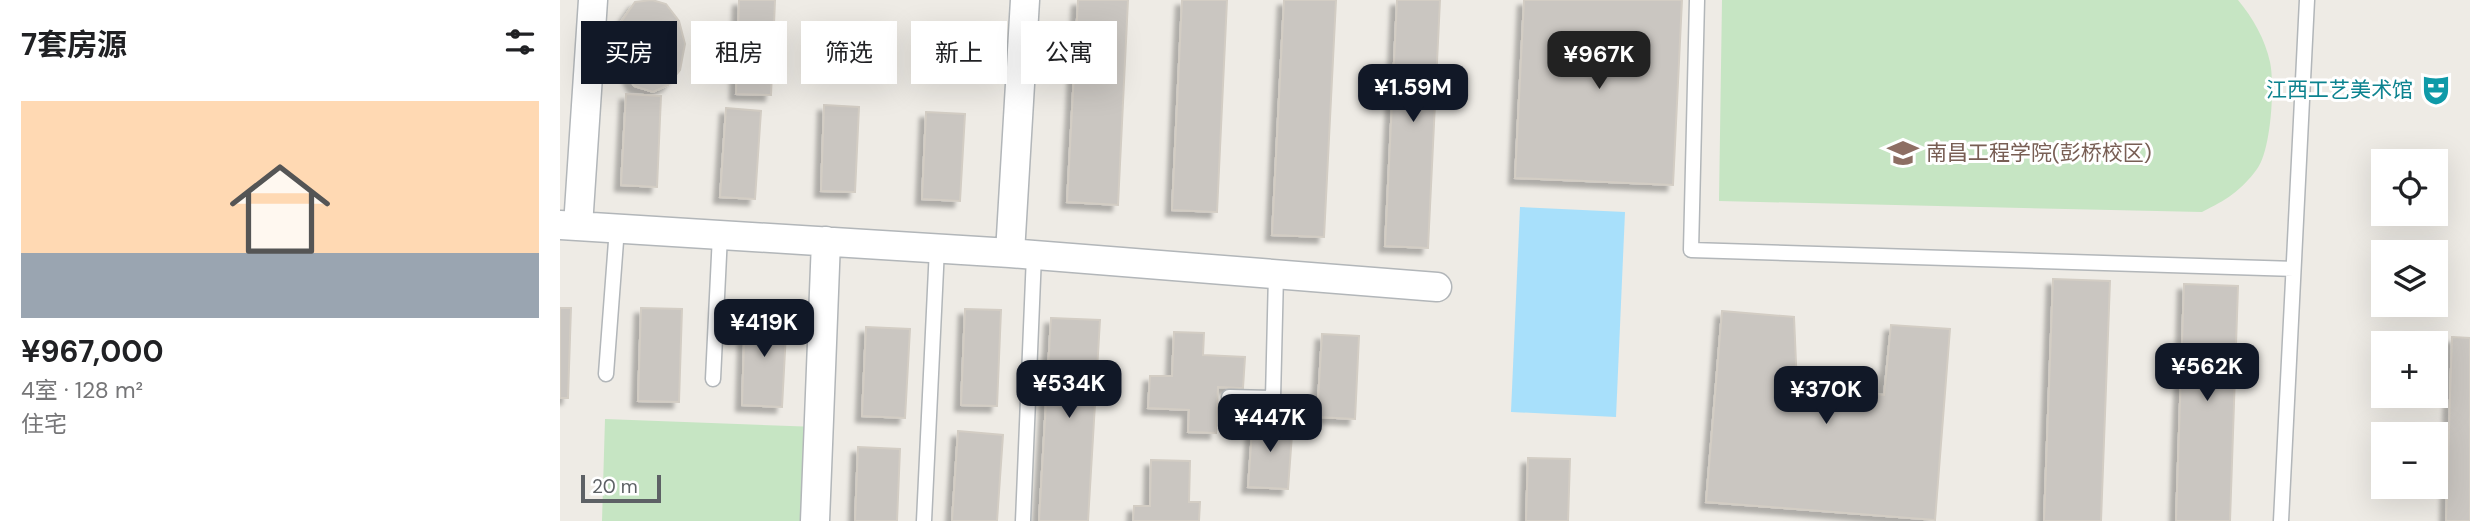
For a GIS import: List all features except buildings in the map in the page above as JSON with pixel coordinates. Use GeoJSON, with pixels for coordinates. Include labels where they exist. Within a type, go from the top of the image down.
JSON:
{"type":"FeatureCollection","features":[{"type":"Feature","properties":{"kind":"street"},"geometry":{"type":"LineString","coordinates":[[593,0],[569,225],[1022,254],[1437,287]]}},
{"type":"Feature","properties":{"kind":"street"},"geometry":{"type":"LineString","coordinates":[[1022,254],[1025,0]]}},
{"type":"Feature","properties":{"kind":"street"},"geometry":{"type":"LineString","coordinates":[[815,521],[826,241]]}},
{"type":"Feature","properties":{"kind":"lane"},"geometry":{"type":"LineString","coordinates":[[1696,0],[1691,250],[2293,269]]}},
{"type":"Feature","properties":{"kind":"lane"},"geometry":{"type":"LineString","coordinates":[[2281,521],[2307,0]]}},
{"type":"Feature","properties":{"kind":"lane"},"geometry":{"type":"LineString","coordinates":[[606,374],[617,228]]}},
{"type":"Feature","properties":{"kind":"lane"},"geometry":{"type":"LineString","coordinates":[[713,379],[720,235]]}},
{"type":"Feature","properties":{"kind":"lane"},"geometry":{"type":"LineString","coordinates":[[924,521],[937,248]]}},
{"type":"Feature","properties":{"kind":"lane"},"geometry":{"type":"LineString","coordinates":[[1022,254],[1023,521]]}},
{"type":"Feature","properties":{"kind":"lane"},"geometry":{"type":"LineString","coordinates":[[1229,397],[1273,398],[1276,274]]}},
{"type":"Feature","properties":{"kind":"green space"},"geometry":{"type":"Polygon","coordinates":[[[1722,0],[2238,0],[2258,29],[2270,62],[2272,101],[2266,148],[2257,169],[2239,189],[2202,212],[1719,201],[1722,0]]]}},
{"type":"Feature","properties":{"kind":"green space"},"geometry":{"type":"Polygon","coordinates":[[[605,419],[818,427],[815,521],[602,521],[605,419]]]}},
{"type":"Feature","properties":{"kind":"water"},"geometry":{"type":"Polygon","coordinates":[[[1520,207],[1625,212],[1616,417],[1511,412],[1520,207]]]}},
{"type":"Feature","properties":{"kind":"place","name":"江西工艺美术馆"},"geometry":{"type":"Point","coordinates":[2436,90]}},
{"type":"Feature","properties":{"kind":"place","name":"南昌工程学院(彭桥校区)"},"geometry":{"type":"Point","coordinates":[1903,153]}}]}
